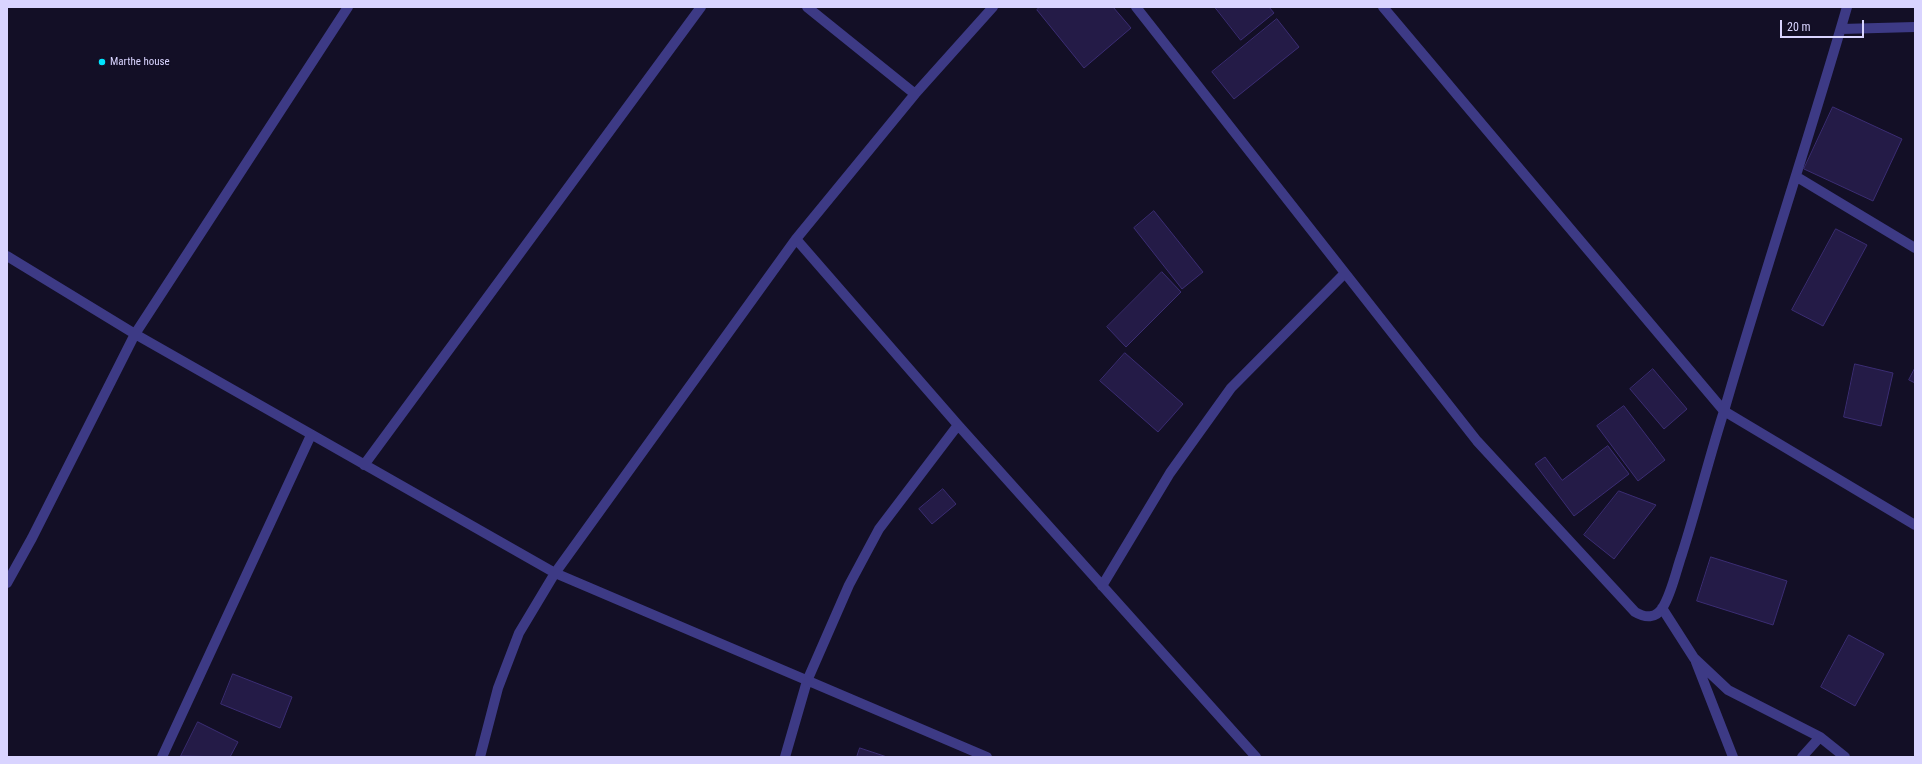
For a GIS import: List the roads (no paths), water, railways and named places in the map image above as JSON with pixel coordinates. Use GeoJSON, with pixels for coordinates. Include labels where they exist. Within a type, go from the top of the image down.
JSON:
{"type":"FeatureCollection","features":[{"type":"Feature","properties":{"kind":"street"},"geometry":{"type":"LineString","coordinates":[[7,583],[32,538],[135,334],[348,7]]}},
{"type":"Feature","properties":{"kind":"street"},"geometry":{"type":"LineString","coordinates":[[364,465],[701,7]]}},
{"type":"Feature","properties":{"kind":"street"},"geometry":{"type":"LineString","coordinates":[[807,7],[915,94]]}},
{"type":"Feature","properties":{"kind":"street"},"geometry":{"type":"LineString","coordinates":[[480,757],[498,688],[519,633],[555,573],[796,239],[915,94],[994,7]]}},
{"type":"Feature","properties":{"kind":"street"},"geometry":{"type":"LineString","coordinates":[[1136,7],[1477,441],[1635,612],[1643,617],[1654,616],[1662,608],[1695,514],[1724,411],[1797,177],[1847,7]]}},
{"type":"Feature","properties":{"kind":"street"},"geometry":{"type":"LineString","coordinates":[[1383,7],[1724,411],[1915,525]]}},
{"type":"Feature","properties":{"kind":"street"},"geometry":{"type":"LineString","coordinates":[[1841,29],[1915,27]]}},
{"type":"Feature","properties":{"kind":"street"},"geometry":{"type":"LineString","coordinates":[[1797,177],[1915,248]]}},
{"type":"Feature","properties":{"kind":"street"},"geometry":{"type":"LineString","coordinates":[[796,239],[958,425],[1256,757]]}},
{"type":"Feature","properties":{"kind":"street"},"geometry":{"type":"LineString","coordinates":[[7,256],[135,334],[555,573],[987,757]]}},
{"type":"Feature","properties":{"kind":"street"},"geometry":{"type":"LineString","coordinates":[[1102,586],[1170,473],[1231,388],[1345,273]]}},
{"type":"Feature","properties":{"kind":"street"},"geometry":{"type":"LineString","coordinates":[[785,757],[807,681],[849,585],[879,529],[958,425]]}},
{"type":"Feature","properties":{"kind":"street"},"geometry":{"type":"LineString","coordinates":[[162,757],[311,435]]}},
{"type":"Feature","properties":{"kind":"street"},"geometry":{"type":"LineString","coordinates":[[1662,608],[1694,658],[1733,757]]}},
{"type":"Feature","properties":{"kind":"street"},"geometry":{"type":"LineString","coordinates":[[1694,658],[1728,690],[1820,736],[1845,757]]}},
{"type":"Feature","properties":{"kind":"street"},"geometry":{"type":"LineString","coordinates":[[1802,757],[1820,736]]}},
{"type":"Feature","properties":{"kind":"place","name":"Marthe house"},"geometry":{"type":"Point","coordinates":[102,62]}}]}
